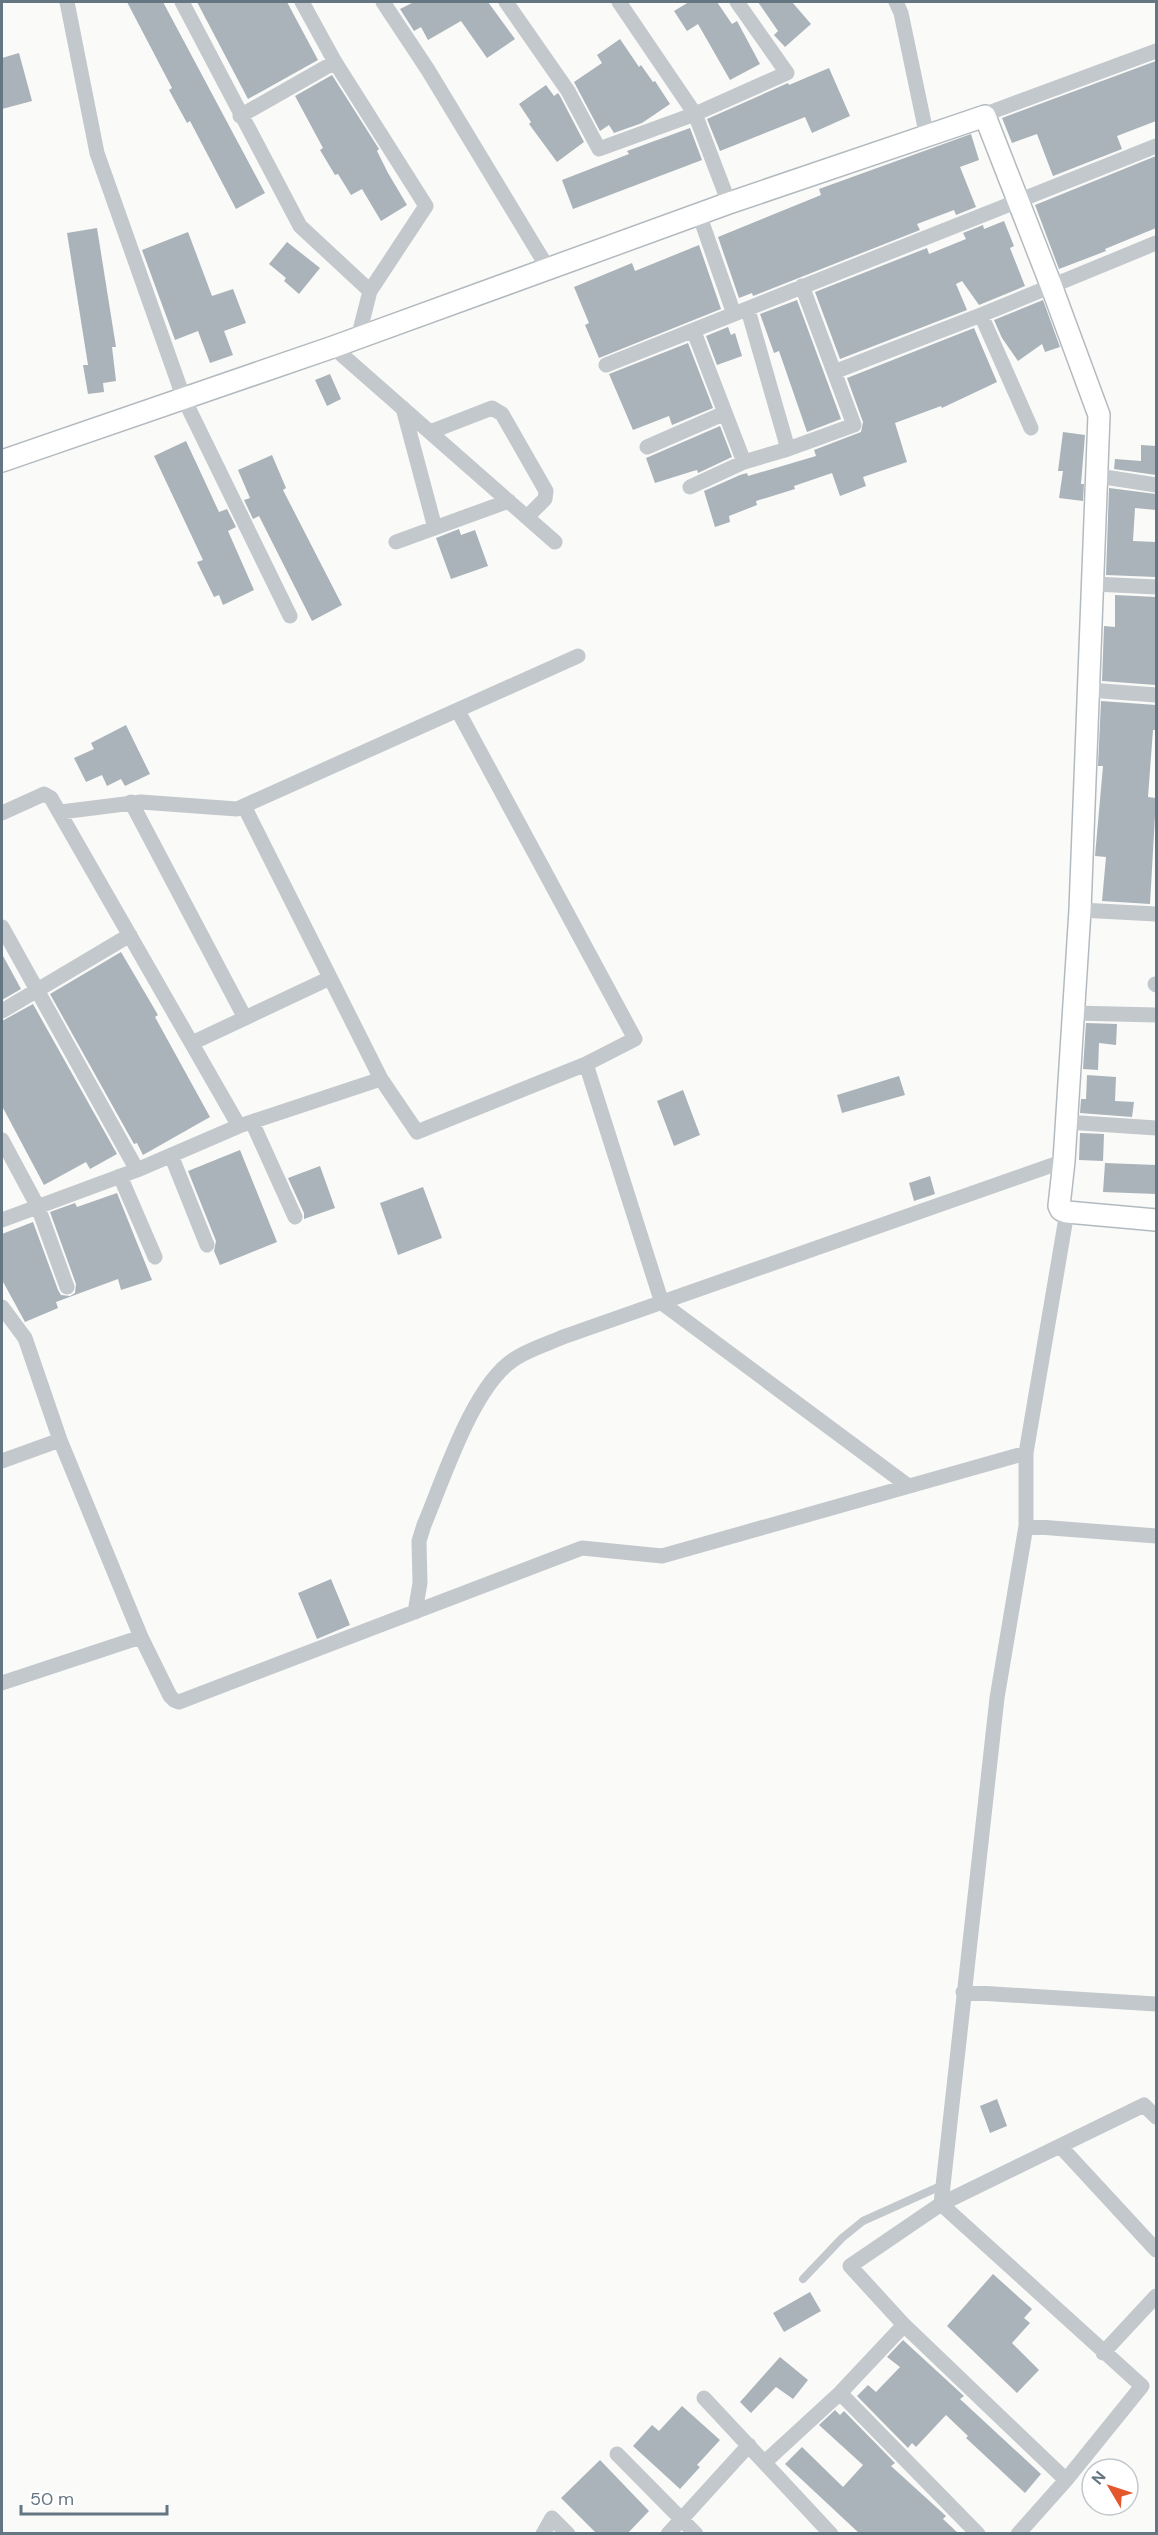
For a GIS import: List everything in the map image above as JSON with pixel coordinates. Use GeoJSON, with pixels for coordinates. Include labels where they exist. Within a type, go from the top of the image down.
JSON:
{"type":"FeatureCollection","features":[{"type":"Feature","properties":{"kind":"street"},"geometry":{"type":"LineString","coordinates":[[67,2],[97,153],[184,399],[290,616]]}},
{"type":"Feature","properties":{"kind":"street"},"geometry":{"type":"LineString","coordinates":[[182,2],[240,116],[300,226],[370,291]]}},
{"type":"Feature","properties":{"kind":"street"},"geometry":{"type":"LineString","coordinates":[[302,2],[335,62],[426,206],[370,291],[358,338]]}},
{"type":"Feature","properties":{"kind":"street"},"geometry":{"type":"LineString","coordinates":[[383,2],[428,70],[549,270]]}},
{"type":"Feature","properties":{"kind":"street"},"geometry":{"type":"LineString","coordinates":[[506,2],[568,91],[599,149],[695,114],[787,73],[736,2]]}},
{"type":"Feature","properties":{"kind":"street"},"geometry":{"type":"LineString","coordinates":[[619,2],[695,114],[729,203]]}},
{"type":"Feature","properties":{"kind":"street"},"geometry":{"type":"LineString","coordinates":[[896,2],[901,13],[927,137]]}},
{"type":"Feature","properties":{"kind":"street"},"geometry":{"type":"LineString","coordinates":[[2,461],[333,347],[729,203],[927,137],[1156,51]]}},
{"type":"Feature","properties":{"kind":"street"},"geometry":{"type":"LineString","coordinates":[[240,116],[335,62]]}},
{"type":"Feature","properties":{"kind":"street"},"geometry":{"type":"LineString","coordinates":[[983,115],[1051,285],[1099,415],[1080,910],[1064,1161],[1059,1206],[1061,1210],[1067,1212],[1156,1220]]}},
{"type":"Feature","properties":{"kind":"street"},"geometry":{"type":"LineString","coordinates":[[606,365],[694,332],[802,286],[1156,146]]}},
{"type":"Feature","properties":{"kind":"street"},"geometry":{"type":"LineString","coordinates":[[699,214],[741,312],[788,449]]}},
{"type":"Feature","properties":{"kind":"street"},"geometry":{"type":"LineString","coordinates":[[834,372],[1156,243]]}},
{"type":"Feature","properties":{"kind":"street"},"geometry":{"type":"LineString","coordinates":[[690,487],[744,462],[854,425],[802,286]]}},
{"type":"Feature","properties":{"kind":"street"},"geometry":{"type":"LineString","coordinates":[[981,315],[1031,428]]}},
{"type":"Feature","properties":{"kind":"street"},"geometry":{"type":"LineString","coordinates":[[694,332],[744,462]]}},
{"type":"Feature","properties":{"kind":"street"},"geometry":{"type":"LineString","coordinates":[[333,347],[555,542]]}},
{"type":"Feature","properties":{"kind":"street"},"geometry":{"type":"LineString","coordinates":[[403,408],[435,528]]}},
{"type":"Feature","properties":{"kind":"street"},"geometry":{"type":"LineString","coordinates":[[430,432],[492,408],[502,414],[546,491],[545,500],[527,517]]}},
{"type":"Feature","properties":{"kind":"street"},"geometry":{"type":"LineString","coordinates":[[647,447],[726,413]]}},
{"type":"Feature","properties":{"kind":"street"},"geometry":{"type":"LineString","coordinates":[[1098,476],[1156,485]]}},
{"type":"Feature","properties":{"kind":"street"},"geometry":{"type":"LineString","coordinates":[[396,542],[509,501]]}},
{"type":"Feature","properties":{"kind":"street"},"geometry":{"type":"LineString","coordinates":[[1094,584],[1156,587]]}},
{"type":"Feature","properties":{"kind":"street"},"geometry":{"type":"LineString","coordinates":[[61,812],[131,802],[237,809],[578,656]]}},
{"type":"Feature","properties":{"kind":"street"},"geometry":{"type":"LineString","coordinates":[[1089,690],[1156,695]]}},
{"type":"Feature","properties":{"kind":"street"},"geometry":{"type":"LineString","coordinates":[[244,806],[381,1079],[417,1132],[586,1064],[635,1039],[458,711]]}},
{"type":"Feature","properties":{"kind":"street"},"geometry":{"type":"LineString","coordinates":[[2,813],[44,794],[51,798],[192,1043],[245,1124],[295,1217]]}},
{"type":"Feature","properties":{"kind":"street"},"geometry":{"type":"LineString","coordinates":[[131,802],[245,1018]]}},
{"type":"Feature","properties":{"kind":"street"},"geometry":{"type":"LineString","coordinates":[[1080,910],[1156,914]]}},
{"type":"Feature","properties":{"kind":"street"},"geometry":{"type":"LineString","coordinates":[[2,927],[136,1170]]}},
{"type":"Feature","properties":{"kind":"street"},"geometry":{"type":"LineString","coordinates":[[2,1011],[130,934]]}},
{"type":"Feature","properties":{"kind":"street"},"geometry":{"type":"LineString","coordinates":[[192,1043],[330,978]]}},
{"type":"Feature","properties":{"kind":"street"},"geometry":{"type":"LineString","coordinates":[[1074,1013],[1156,1016]]}},
{"type":"Feature","properties":{"kind":"street"},"geometry":{"type":"LineString","coordinates":[[586,1064],[662,1303],[907,1485]]}},
{"type":"Feature","properties":{"kind":"street"},"geometry":{"type":"LineString","coordinates":[[2,1220],[136,1170],[245,1124],[381,1079]]}},
{"type":"Feature","properties":{"kind":"street"},"geometry":{"type":"LineString","coordinates":[[1066,1122],[1156,1128]]}},
{"type":"Feature","properties":{"kind":"street"},"geometry":{"type":"LineString","coordinates":[[2,1140],[38,1207],[67,1287]]}},
{"type":"Feature","properties":{"kind":"street"},"geometry":{"type":"LineString","coordinates":[[171,1155],[207,1245]]}},
{"type":"Feature","properties":{"kind":"street"},"geometry":{"type":"LineString","coordinates":[[415,1612],[420,1583],[419,1541],[477,1401],[490,1382],[513,1360],[563,1337],[1064,1161]]}},
{"type":"Feature","properties":{"kind":"street"},"geometry":{"type":"LineString","coordinates":[[120,1176],[155,1257]]}},
{"type":"Feature","properties":{"kind":"street"},"geometry":{"type":"LineString","coordinates":[[941,2204],[997,1698],[1026,1526],[1026,1453],[1067,1212]]}},
{"type":"Feature","properties":{"kind":"street"},"geometry":{"type":"LineString","coordinates":[[2,1307],[25,1338],[60,1440],[141,1637],[170,1696],[179,1702],[582,1548],[662,1556],[1026,1453]]}},
{"type":"Feature","properties":{"kind":"street"},"geometry":{"type":"LineString","coordinates":[[2,1461],[60,1440]]}},
{"type":"Feature","properties":{"kind":"street"},"geometry":{"type":"LineString","coordinates":[[1026,1526],[1156,1536]]}},
{"type":"Feature","properties":{"kind":"street"},"geometry":{"type":"LineString","coordinates":[[2,1683],[141,1637]]}},
{"type":"Feature","properties":{"kind":"street"},"geometry":{"type":"LineString","coordinates":[[963,1992],[1156,2004]]}},
{"type":"Feature","properties":{"kind":"street"},"geometry":{"type":"LineString","coordinates":[[1066,2480],[904,2325],[850,2266],[941,2204],[1144,2105],[1156,2117]]}},
{"type":"Feature","properties":{"kind":"street"},"geometry":{"type":"LineString","coordinates":[[1060,2146],[1156,2250]]}},
{"type":"Feature","properties":{"kind":"street"},"geometry":{"type":"LineString","coordinates":[[941,2204],[1102,2353],[1142,2386],[1066,2480],[1018,2534]]}},
{"type":"Feature","properties":{"kind":"street"},"geometry":{"type":"LineString","coordinates":[[1102,2353],[1156,2295]]}},
{"type":"Feature","properties":{"kind":"street"},"geometry":{"type":"LineString","coordinates":[[765,2462],[840,2393],[904,2325]]}},
{"type":"Feature","properties":{"kind":"street"},"geometry":{"type":"LineString","coordinates":[[840,2393],[978,2534]]}},
{"type":"Feature","properties":{"kind":"street"},"geometry":{"type":"LineString","coordinates":[[704,2398],[765,2462],[822,2530]]}},
{"type":"Feature","properties":{"kind":"street"},"geometry":{"type":"LineString","coordinates":[[668,2534],[749,2445]]}},
{"type":"Feature","properties":{"kind":"street"},"geometry":{"type":"LineString","coordinates":[[617,2454],[696,2534]]}},
{"type":"Feature","properties":{"kind":"street"},"geometry":{"type":"LineString","coordinates":[[543,2534],[552,2518],[568,2534]]}},
{"type":"Feature","properties":{"kind":"lane"},"geometry":{"type":"LineString","coordinates":[[803,2279],[863,2221],[943,2185]]}},
{"type":"Feature","properties":{"kind":"building"},"geometry":{"type":"Polygon","coordinates":[[[127,2],[163,2],[265,193],[236,209],[190,121],[187,123],[169,90],[172,88],[127,2]]]}},
{"type":"Feature","properties":{"kind":"building"},"geometry":{"type":"Polygon","coordinates":[[[197,2],[287,2],[318,60],[248,99],[197,2]]]}},
{"type":"Feature","properties":{"kind":"building"},"geometry":{"type":"Polygon","coordinates":[[[414,2],[488,2],[515,39],[487,58],[461,21],[428,40],[421,27],[414,31],[400,9],[414,2]]]}},
{"type":"Feature","properties":{"kind":"building"},"geometry":{"type":"Polygon","coordinates":[[[689,2],[717,2],[732,24],[737,21],[760,64],[730,80],[698,24],[687,31],[674,11],[689,2]]]}},
{"type":"Feature","properties":{"kind":"building"},"geometry":{"type":"Polygon","coordinates":[[[758,2],[792,2],[811,24],[785,47],[774,35],[778,31],[758,2]]]}},
{"type":"Feature","properties":{"kind":"building"},"geometry":{"type":"Polygon","coordinates":[[[620,39],[639,67],[641,65],[653,82],[655,81],[670,104],[642,123],[614,133],[609,125],[600,131],[574,82],[602,63],[597,55],[620,39]]]}},
{"type":"Feature","properties":{"kind":"building"},"geometry":{"type":"Polygon","coordinates":[[[19,53],[32,101],[2,109],[2,58],[19,53]]]}},
{"type":"Feature","properties":{"kind":"building"},"geometry":{"type":"Polygon","coordinates":[[[1156,61],[1156,121],[1117,136],[1122,149],[1053,176],[1037,134],[1012,143],[1002,118],[1156,61]]]}},
{"type":"Feature","properties":{"kind":"building"},"geometry":{"type":"Polygon","coordinates":[[[829,68],[850,116],[812,133],[805,117],[720,151],[707,119],[788,83],[789,85],[829,68]]]}},
{"type":"Feature","properties":{"kind":"building"},"geometry":{"type":"Polygon","coordinates":[[[332,75],[379,149],[377,151],[388,173],[407,205],[381,221],[362,189],[351,195],[338,174],[335,175],[320,150],[323,148],[295,96],[332,75]]]}},
{"type":"Feature","properties":{"kind":"building"},"geometry":{"type":"Polygon","coordinates":[[[546,85],[554,96],[558,93],[584,142],[557,162],[529,124],[531,122],[519,104],[546,85]]]}},
{"type":"Feature","properties":{"kind":"building"},"geometry":{"type":"Polygon","coordinates":[[[690,128],[702,160],[573,209],[562,180],[629,154],[627,151],[690,128]]]}},
{"type":"Feature","properties":{"kind":"building"},"geometry":{"type":"Polygon","coordinates":[[[971,134],[979,160],[960,167],[976,207],[956,215],[954,210],[917,224],[920,230],[753,296],[752,293],[739,298],[718,237],[821,195],[819,189],[971,134]]]}},
{"type":"Feature","properties":{"kind":"building"},"geometry":{"type":"Polygon","coordinates":[[[1156,156],[1156,228],[1059,269],[1035,205],[1156,156]]]}},
{"type":"Feature","properties":{"kind":"building"},"geometry":{"type":"Polygon","coordinates":[[[1004,221],[1014,246],[1010,248],[1025,286],[979,305],[962,281],[956,284],[967,310],[840,359],[815,292],[927,248],[929,254],[966,239],[963,233],[983,225],[984,229],[1004,221]]]}},
{"type":"Feature","properties":{"kind":"building"},"geometry":{"type":"Polygon","coordinates":[[[97,228],[116,347],[112,347],[116,381],[103,383],[104,392],[88,394],[83,365],[88,365],[67,233],[97,228]]]}},
{"type":"Feature","properties":{"kind":"building"},"geometry":{"type":"Polygon","coordinates":[[[188,232],[212,296],[233,289],[246,323],[224,331],[233,355],[210,363],[198,331],[175,340],[142,250],[188,232]]]}},
{"type":"Feature","properties":{"kind":"building"},"geometry":{"type":"Polygon","coordinates":[[[287,242],[320,268],[299,294],[284,281],[286,278],[269,264],[287,242]]]}},
{"type":"Feature","properties":{"kind":"building"},"geometry":{"type":"Polygon","coordinates":[[[699,245],[721,309],[599,358],[585,325],[589,323],[574,287],[632,263],[635,271],[699,245]]]}},
{"type":"Feature","properties":{"kind":"building"},"geometry":{"type":"Polygon","coordinates":[[[797,300],[841,419],[807,432],[779,351],[774,353],[760,314],[797,300]]]}},
{"type":"Feature","properties":{"kind":"building"},"geometry":{"type":"Polygon","coordinates":[[[1043,300],[1060,347],[1045,352],[1042,344],[1018,361],[1002,338],[994,320],[1043,300]]]}},
{"type":"Feature","properties":{"kind":"building"},"geometry":{"type":"Polygon","coordinates":[[[728,327],[731,335],[735,333],[742,356],[717,365],[706,336],[728,327]]]}},
{"type":"Feature","properties":{"kind":"building"},"geometry":{"type":"Polygon","coordinates":[[[974,328],[997,382],[942,408],[941,406],[895,423],[907,462],[863,477],[866,486],[840,496],[832,473],[794,486],[795,489],[756,501],[757,505],[729,516],[730,522],[715,527],[704,491],[740,475],[747,473],[748,476],[816,456],[814,450],[861,432],[863,422],[847,378],[974,328]]]}},
{"type":"Feature","properties":{"kind":"building"},"geometry":{"type":"Polygon","coordinates":[[[688,343],[713,408],[672,425],[669,416],[633,430],[609,374],[688,343]]]}},
{"type":"Feature","properties":{"kind":"building"},"geometry":{"type":"Polygon","coordinates":[[[330,374],[341,399],[327,406],[315,380],[330,374]]]}},
{"type":"Feature","properties":{"kind":"building"},"geometry":{"type":"Polygon","coordinates":[[[720,426],[732,457],[698,473],[697,470],[655,483],[646,458],[720,426]]]}},
{"type":"Feature","properties":{"kind":"building"},"geometry":{"type":"Polygon","coordinates":[[[1063,432],[1085,435],[1081,484],[1084,484],[1083,501],[1059,498],[1063,471],[1058,471],[1063,432]]]}},
{"type":"Feature","properties":{"kind":"building"},"geometry":{"type":"Polygon","coordinates":[[[186,441],[219,512],[227,509],[236,527],[228,531],[254,590],[223,605],[219,595],[214,597],[197,562],[203,560],[154,456],[186,441]]]}},
{"type":"Feature","properties":{"kind":"building"},"geometry":{"type":"Polygon","coordinates":[[[1141,445],[1156,446],[1156,475],[1114,469],[1115,459],[1141,461],[1141,445]]]}},
{"type":"Feature","properties":{"kind":"building"},"geometry":{"type":"Polygon","coordinates":[[[272,455],[286,488],[283,490],[342,605],[312,621],[259,516],[253,519],[244,500],[250,498],[238,470],[272,455]]]}},
{"type":"Feature","properties":{"kind":"building"},"geometry":{"type":"Polygon","coordinates":[[[1109,488],[1156,494],[1156,510],[1135,508],[1133,541],[1156,542],[1156,577],[1106,575],[1109,488]]]}},
{"type":"Feature","properties":{"kind":"building"},"geometry":{"type":"Polygon","coordinates":[[[459,529],[461,535],[475,530],[488,566],[451,579],[436,538],[459,529]]]}},
{"type":"Feature","properties":{"kind":"building"},"geometry":{"type":"Polygon","coordinates":[[[1115,595],[1156,597],[1156,685],[1102,681],[1104,626],[1115,627],[1115,595]]]}},
{"type":"Feature","properties":{"kind":"building"},"geometry":{"type":"Polygon","coordinates":[[[1101,701],[1156,705],[1156,730],[1153,730],[1148,797],[1156,798],[1150,904],[1102,901],[1106,857],[1095,856],[1103,766],[1098,766],[1101,701]]]}},
{"type":"Feature","properties":{"kind":"building"},"geometry":{"type":"Polygon","coordinates":[[[126,725],[150,774],[125,786],[121,779],[107,786],[102,775],[86,782],[74,758],[94,749],[91,743],[126,725]]]}},
{"type":"Feature","properties":{"kind":"building"},"geometry":{"type":"Polygon","coordinates":[[[121,952],[158,1015],[155,1017],[210,1117],[143,1155],[137,1143],[134,1144],[50,994],[121,952]]]}},
{"type":"Feature","properties":{"kind":"building"},"geometry":{"type":"Polygon","coordinates":[[[2,954],[21,989],[2,1000],[2,954]]]}},
{"type":"Feature","properties":{"kind":"building"},"geometry":{"type":"Polygon","coordinates":[[[33,1004],[117,1154],[90,1169],[86,1162],[44,1185],[2,1106],[2,1021],[33,1004]]]}},
{"type":"Feature","properties":{"kind":"building"},"geometry":{"type":"Polygon","coordinates":[[[1086,1023],[1117,1024],[1116,1045],[1099,1043],[1098,1070],[1083,1069],[1086,1023]]]}},
{"type":"Feature","properties":{"kind":"building"},"geometry":{"type":"Polygon","coordinates":[[[1087,1075],[1116,1077],[1115,1101],[1134,1102],[1132,1117],[1080,1113],[1081,1099],[1086,1099],[1087,1075]]]}},
{"type":"Feature","properties":{"kind":"building"},"geometry":{"type":"Polygon","coordinates":[[[899,1076],[905,1095],[842,1113],[837,1095],[899,1076]]]}},
{"type":"Feature","properties":{"kind":"building"},"geometry":{"type":"Polygon","coordinates":[[[683,1090],[700,1135],[674,1146],[657,1101],[683,1090]]]}},
{"type":"Feature","properties":{"kind":"building"},"geometry":{"type":"Polygon","coordinates":[[[1080,1133],[1104,1134],[1103,1161],[1079,1160],[1080,1133]]]}},
{"type":"Feature","properties":{"kind":"building"},"geometry":{"type":"Polygon","coordinates":[[[240,1150],[277,1242],[220,1265],[214,1251],[216,1241],[188,1171],[240,1150]]]}},
{"type":"Feature","properties":{"kind":"building"},"geometry":{"type":"Polygon","coordinates":[[[1105,1163],[1156,1165],[1156,1194],[1103,1192],[1105,1163]]]}},
{"type":"Feature","properties":{"kind":"building"},"geometry":{"type":"Polygon","coordinates":[[[320,1166],[335,1208],[304,1219],[304,1213],[288,1178],[320,1166]]]}},
{"type":"Feature","properties":{"kind":"building"},"geometry":{"type":"Polygon","coordinates":[[[930,1176],[935,1194],[914,1201],[909,1183],[930,1176]]]}},
{"type":"Feature","properties":{"kind":"building"},"geometry":{"type":"Polygon","coordinates":[[[423,1187],[442,1238],[398,1255],[380,1203],[423,1187]]]}},
{"type":"Feature","properties":{"kind":"building"},"geometry":{"type":"Polygon","coordinates":[[[117,1193],[152,1280],[121,1290],[118,1279],[56,1302],[58,1308],[25,1322],[2,1280],[2,1234],[33,1222],[58,1290],[61,1295],[70,1296],[75,1293],[76,1284],[50,1212],[75,1203],[77,1207],[117,1193]]]}},
{"type":"Feature","properties":{"kind":"building"},"geometry":{"type":"Polygon","coordinates":[[[331,1579],[350,1625],[317,1639],[298,1593],[331,1579]]]}},
{"type":"Feature","properties":{"kind":"building"},"geometry":{"type":"Polygon","coordinates":[[[997,2099],[1007,2126],[990,2133],[980,2106],[997,2099]]]}},
{"type":"Feature","properties":{"kind":"building"},"geometry":{"type":"Polygon","coordinates":[[[993,2274],[1032,2309],[1024,2318],[1030,2323],[1012,2343],[1039,2370],[1017,2393],[947,2326],[993,2274]]]}},
{"type":"Feature","properties":{"kind":"building"},"geometry":{"type":"Polygon","coordinates":[[[810,2292],[821,2311],[784,2332],[773,2313],[810,2292]]]}},
{"type":"Feature","properties":{"kind":"building"},"geometry":{"type":"Polygon","coordinates":[[[903,2340],[964,2396],[960,2399],[1041,2474],[1025,2493],[966,2438],[968,2436],[946,2415],[916,2447],[912,2443],[908,2448],[857,2396],[868,2385],[876,2392],[900,2367],[887,2357],[903,2340]]]}},
{"type":"Feature","properties":{"kind":"building"},"geometry":{"type":"Polygon","coordinates":[[[780,2357],[808,2380],[793,2399],[776,2387],[751,2413],[740,2402],[780,2357]]]}},
{"type":"Feature","properties":{"kind":"building"},"geometry":{"type":"Polygon","coordinates":[[[682,2406],[720,2440],[697,2465],[700,2467],[680,2489],[633,2446],[652,2425],[659,2431],[682,2406]]]}},
{"type":"Feature","properties":{"kind":"building"},"geometry":{"type":"Polygon","coordinates":[[[835,2410],[840,2415],[844,2411],[895,2463],[891,2466],[946,2516],[943,2519],[959,2534],[860,2534],[785,2464],[802,2447],[843,2487],[863,2465],[819,2425],[835,2410]]]}},
{"type":"Feature","properties":{"kind":"building"},"geometry":{"type":"Polygon","coordinates":[[[600,2460],[649,2511],[627,2534],[597,2534],[561,2498],[600,2460]]]}}]}
